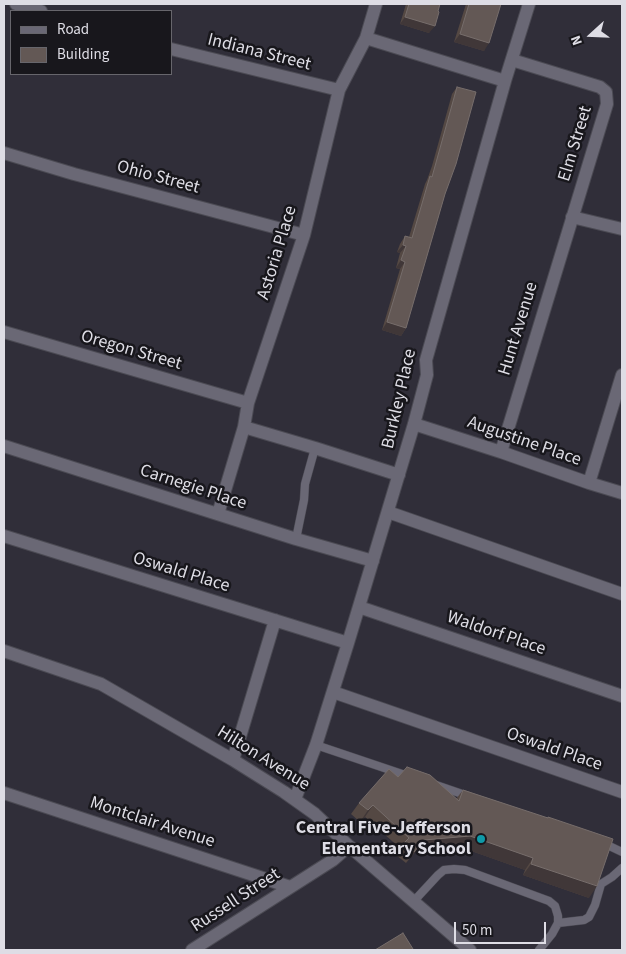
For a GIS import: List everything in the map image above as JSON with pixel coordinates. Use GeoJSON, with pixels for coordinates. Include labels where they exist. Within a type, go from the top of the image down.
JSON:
{"type":"FeatureCollection","features":[{"type":"Feature","properties":{"kind":"street"},"geometry":{"type":"LineString","coordinates":[[16,4],[38,10]]}},
{"type":"Feature","properties":{"kind":"street","name":"Astoria Place"},"geometry":{"type":"LineString","coordinates":[[218,514],[244,427],[248,403],[304,234],[339,90],[366,38],[376,4]]}},
{"type":"Feature","properties":{"kind":"street","name":"Burkley Place"},"geometry":{"type":"LineString","coordinates":[[295,799],[316,745],[399,475],[427,375],[426,360],[505,81],[529,4]]}},
{"type":"Feature","properties":{"kind":"street"},"geometry":{"type":"LineString","coordinates":[[366,38],[505,81]]}},
{"type":"Feature","properties":{"kind":"street","name":"Indiana Street"},"geometry":{"type":"LineString","coordinates":[[172,49],[339,90]]}},
{"type":"Feature","properties":{"kind":"street","name":"Elm Street"},"geometry":{"type":"LineString","coordinates":[[512,60],[600,87],[606,92],[607,104],[572,217]]}},
{"type":"Feature","properties":{"kind":"street","name":"Ohio Street"},"geometry":{"type":"LineString","coordinates":[[4,153],[83,177],[304,234]]}},
{"type":"Feature","properties":{"kind":"street"},"geometry":{"type":"LineString","coordinates":[[572,217],[622,229]]}},
{"type":"Feature","properties":{"kind":"street","name":"Hunt Avenue"},"geometry":{"type":"LineString","coordinates":[[501,452],[572,217]]}},
{"type":"Feature","properties":{"kind":"street","name":"Oregon Street"},"geometry":{"type":"LineString","coordinates":[[4,332],[248,403]]}},
{"type":"Feature","properties":{"kind":"street"},"geometry":{"type":"LineString","coordinates":[[589,483],[622,375]]}},
{"type":"Feature","properties":{"kind":"street","name":"Augustine Place"},"geometry":{"type":"LineString","coordinates":[[414,424],[622,493]]}},
{"type":"Feature","properties":{"kind":"street"},"geometry":{"type":"LineString","coordinates":[[244,427],[399,475]]}},
{"type":"Feature","properties":{"kind":"street","name":"Carnegie Place"},"geometry":{"type":"LineString","coordinates":[[4,446],[296,539],[373,561]]}},
{"type":"Feature","properties":{"kind":"street"},"geometry":{"type":"LineString","coordinates":[[388,512],[622,594]]}},
{"type":"Feature","properties":{"kind":"street","name":"Oswald Place"},"geometry":{"type":"LineString","coordinates":[[4,536],[348,643]]}},
{"type":"Feature","properties":{"kind":"street","name":"Waldorf Place"},"geometry":{"type":"LineString","coordinates":[[359,607],[622,696]]}},
{"type":"Feature","properties":{"kind":"street"},"geometry":{"type":"LineString","coordinates":[[234,760],[275,620]]}},
{"type":"Feature","properties":{"kind":"street","name":"Hilton Avenue"},"geometry":{"type":"LineString","coordinates":[[4,651],[102,684],[234,760],[295,799],[316,814],[460,947]]}},
{"type":"Feature","properties":{"kind":"street","name":"Oswald Place"},"geometry":{"type":"LineString","coordinates":[[333,692],[622,792]]}},
{"type":"Feature","properties":{"kind":"street","name":"Montclair Avenue"},"geometry":{"type":"LineString","coordinates":[[4,793],[290,887]]}},
{"type":"Feature","properties":{"kind":"street","name":"Russell Street"},"geometry":{"type":"LineString","coordinates":[[192,950],[333,860],[349,846]]}},
{"type":"Feature","properties":{"kind":"lane"},"geometry":{"type":"LineString","coordinates":[[296,539],[304,500],[305,484],[315,448]]}},
{"type":"Feature","properties":{"kind":"lane"},"geometry":{"type":"LineString","coordinates":[[316,745],[422,780]]}},
{"type":"Feature","properties":{"kind":"lane"},"geometry":{"type":"LineString","coordinates":[[431,784],[474,798]]}},
{"type":"Feature","properties":{"kind":"lane"},"geometry":{"type":"LineString","coordinates":[[597,841],[622,852]]}},
{"type":"Feature","properties":{"kind":"lane"},"geometry":{"type":"LineString","coordinates":[[558,923],[584,920],[590,917],[601,884],[622,868]]}},
{"type":"Feature","properties":{"kind":"lane"},"geometry":{"type":"LineString","coordinates":[[413,902],[444,870],[454,869],[465,870],[549,901],[554,906],[558,916],[558,923],[539,950]]}},
{"type":"Feature","properties":{"kind":"building"},"geometry":{"type":"Polygon","coordinates":[[[409,4],[440,4],[435,26],[405,17],[409,4]]]}},
{"type":"Feature","properties":{"kind":"building"},"geometry":{"type":"Polygon","coordinates":[[[469,4],[501,4],[489,43],[460,34],[469,4]]]}},
{"type":"Feature","properties":{"kind":"building"},"geometry":{"type":"Polygon","coordinates":[[[457,87],[476,92],[406,328],[387,322],[405,262],[401,260],[406,246],[403,245],[405,236],[412,238],[430,176],[432,177],[457,87]]]}},
{"type":"Feature","properties":{"kind":"building","name":"Central Five-Jefferson Elementary School"},"geometry":{"type":"Polygon","coordinates":[[[407,767],[430,775],[459,801],[463,790],[613,839],[597,886],[531,864],[533,858],[470,836],[424,840],[414,852],[404,843],[409,838],[373,805],[368,810],[359,803],[389,769],[398,777],[407,767]]]}},
{"type":"Feature","properties":{"kind":"building"},"geometry":{"type":"Polygon","coordinates":[[[403,933],[413,949],[375,950],[403,933]]]}},
{"type":"Feature","properties":{"kind":"place","name":"Central Five-Jefferson Elementary School"},"geometry":{"type":"Point","coordinates":[481,839]}}]}
